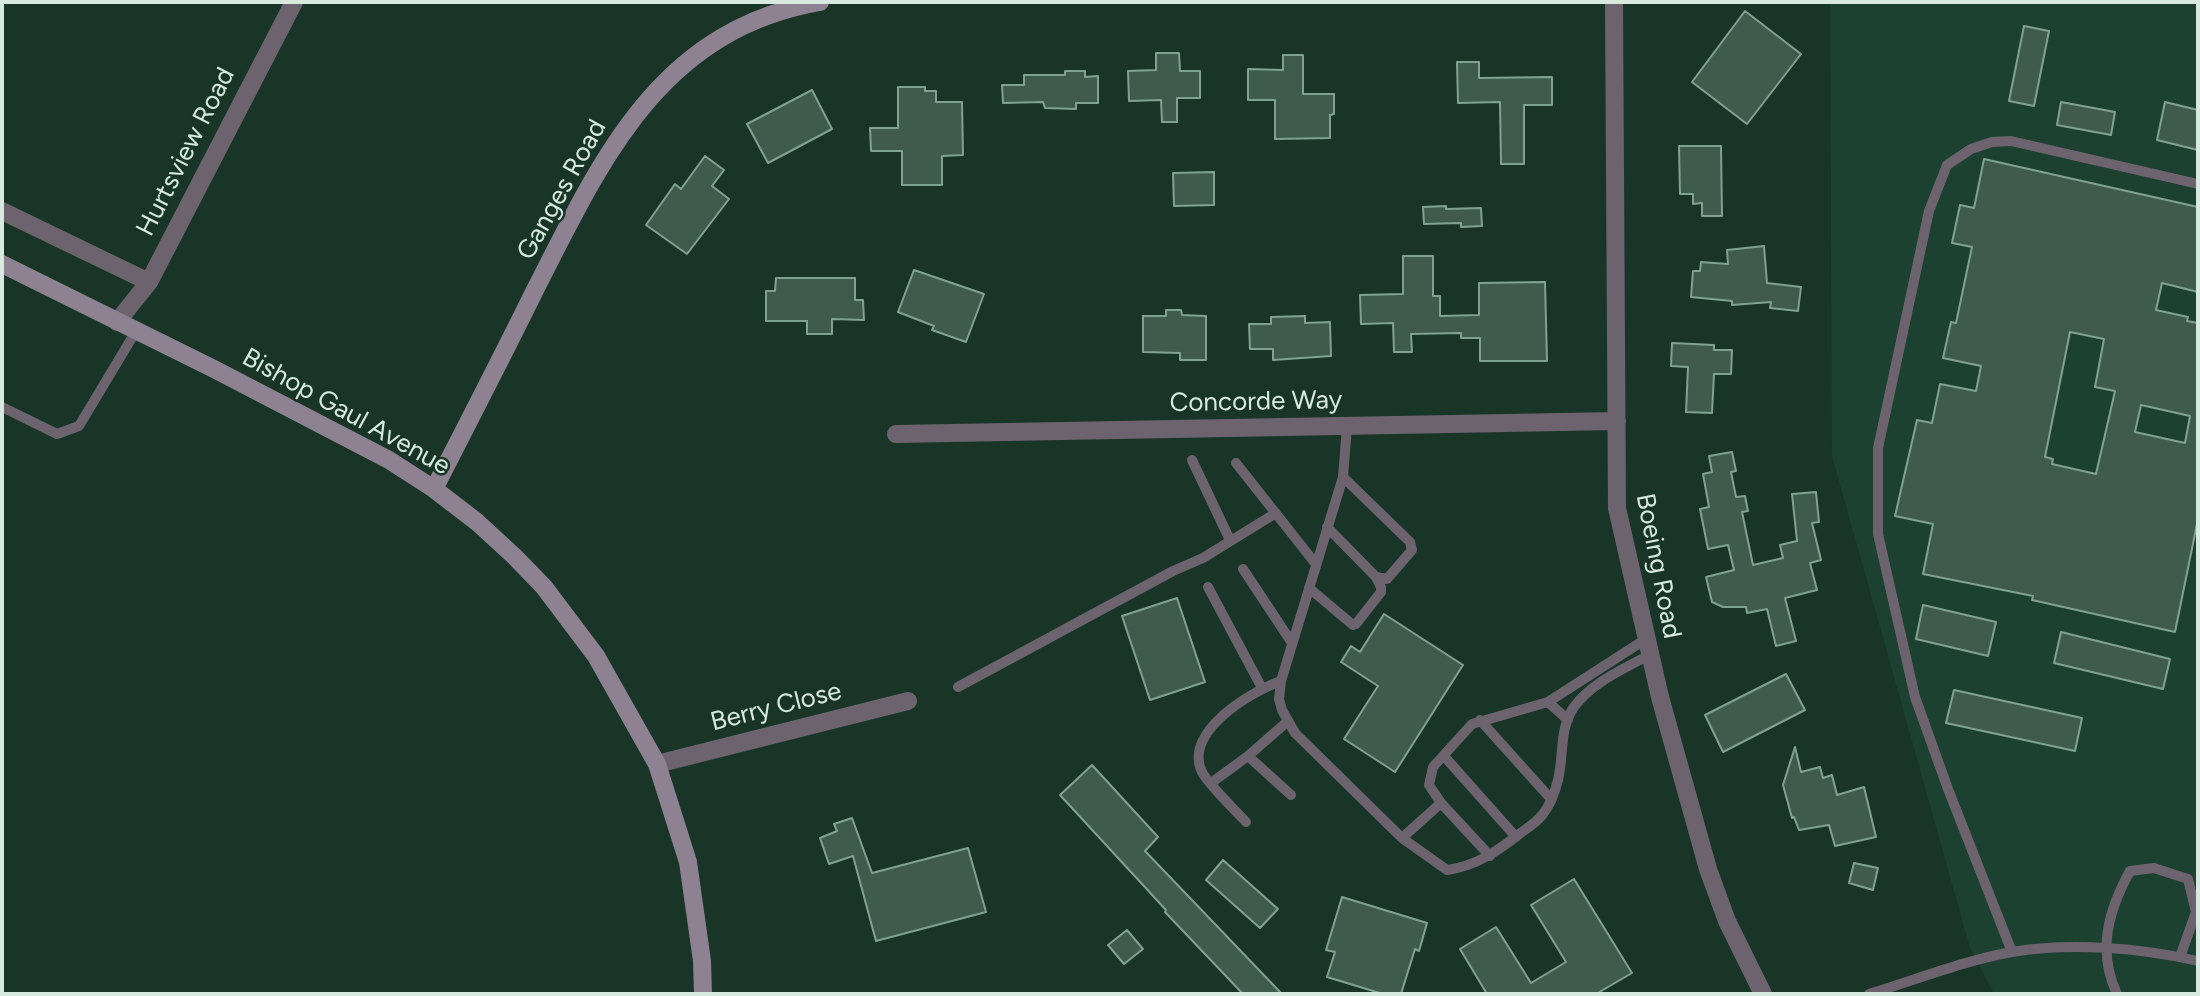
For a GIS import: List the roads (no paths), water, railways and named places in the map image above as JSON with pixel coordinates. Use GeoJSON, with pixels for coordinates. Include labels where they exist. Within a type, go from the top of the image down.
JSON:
{"type":"FeatureCollection","features":[{"type":"Feature","properties":{"kind":"main road","name":"Ganges Road"},"geometry":{"type":"LineString","coordinates":[[434,489],[580,202],[621,132],[668,78],[694,55],[726,33],[768,14],[820,2]]}},
{"type":"Feature","properties":{"kind":"main road","name":"Bishop Gaul Avenue"},"geometry":{"type":"LineString","coordinates":[[2,264],[389,460],[434,489],[516,557],[544,587],[596,656],[657,764],[688,862],[702,961],[703,994]]}},
{"type":"Feature","properties":{"kind":"street","name":"Hurtsview Road"},"geometry":{"type":"LineString","coordinates":[[117,322],[149,282],[294,2]]}},
{"type":"Feature","properties":{"kind":"street","name":"Boeing Road"},"geometry":{"type":"LineString","coordinates":[[1614,2],[1617,508],[1648,647],[1708,869],[1727,920],[1763,994]]}},
{"type":"Feature","properties":{"kind":"street"},"geometry":{"type":"LineString","coordinates":[[2,211],[149,282]]}},
{"type":"Feature","properties":{"kind":"street","name":"Concorde Way"},"geometry":{"type":"LineString","coordinates":[[897,434],[1617,421]]}},
{"type":"Feature","properties":{"kind":"street","name":"Berry Close"},"geometry":{"type":"LineString","coordinates":[[657,764],[908,701]]}},
{"type":"Feature","properties":{"kind":"lane"},"geometry":{"type":"LineString","coordinates":[[2012,952],[1914,697],[1878,534],[1878,447],[1928,211],[1947,165],[1971,149],[1992,142],[2011,141],[2198,184]]}},
{"type":"Feature","properties":{"kind":"lane"},"geometry":{"type":"LineString","coordinates":[[2,407],[57,434],[79,426],[136,331]]}},
{"type":"Feature","properties":{"kind":"lane"},"geometry":{"type":"LineString","coordinates":[[1347,427],[1343,477],[1315,563],[1281,681],[1279,699],[1288,721],[1305,743],[1402,838],[1447,870],[1462,868],[1490,856],[1542,817],[1558,779],[1562,746],[1574,706],[1648,647]]}},
{"type":"Feature","properties":{"kind":"lane"},"geometry":{"type":"LineString","coordinates":[[1192,460],[1230,540]]}},
{"type":"Feature","properties":{"kind":"lane"},"geometry":{"type":"LineString","coordinates":[[1236,463],[1315,563]]}},
{"type":"Feature","properties":{"kind":"lane"},"geometry":{"type":"LineString","coordinates":[[1343,477],[1412,546],[1412,550],[1387,579],[1376,577]]}},
{"type":"Feature","properties":{"kind":"lane"},"geometry":{"type":"LineString","coordinates":[[958,687],[1203,558],[1276,513]]}},
{"type":"Feature","properties":{"kind":"lane"},"geometry":{"type":"LineString","coordinates":[[1309,588],[1353,625],[1381,592],[1376,577],[1327,527]]}},
{"type":"Feature","properties":{"kind":"lane"},"geometry":{"type":"LineString","coordinates":[[1243,569],[1293,643]]}},
{"type":"Feature","properties":{"kind":"lane"},"geometry":{"type":"LineString","coordinates":[[1208,587],[1262,688]]}},
{"type":"Feature","properties":{"kind":"lane"},"geometry":{"type":"LineString","coordinates":[[1490,856],[1441,803],[1429,785],[1433,767],[1472,724],[1548,702],[1648,647]]}},
{"type":"Feature","properties":{"kind":"lane"},"geometry":{"type":"LineString","coordinates":[[1246,822],[1202,773],[1199,754],[1203,739],[1226,713],[1262,688],[1281,681]]}},
{"type":"Feature","properties":{"kind":"lane"},"geometry":{"type":"LineString","coordinates":[[1548,702],[1568,720]]}},
{"type":"Feature","properties":{"kind":"lane"},"geometry":{"type":"LineString","coordinates":[[1480,720],[1551,799]]}},
{"type":"Feature","properties":{"kind":"lane"},"geometry":{"type":"LineString","coordinates":[[1211,783],[1248,756],[1288,721]]}},
{"type":"Feature","properties":{"kind":"lane"},"geometry":{"type":"LineString","coordinates":[[1248,756],[1291,795]]}},
{"type":"Feature","properties":{"kind":"lane"},"geometry":{"type":"LineString","coordinates":[[1444,756],[1516,837]]}},
{"type":"Feature","properties":{"kind":"lane"},"geometry":{"type":"LineString","coordinates":[[1402,838],[1441,803]]}},
{"type":"Feature","properties":{"kind":"lane"},"geometry":{"type":"LineString","coordinates":[[2117,994],[2112,984],[2105,948],[2115,897],[2130,871],[2154,868],[2188,879],[2196,912],[2180,957]]}},
{"type":"Feature","properties":{"kind":"lane"},"geometry":{"type":"LineString","coordinates":[[1869,994],[2012,952],[2086,946],[2198,961]]}}]}
